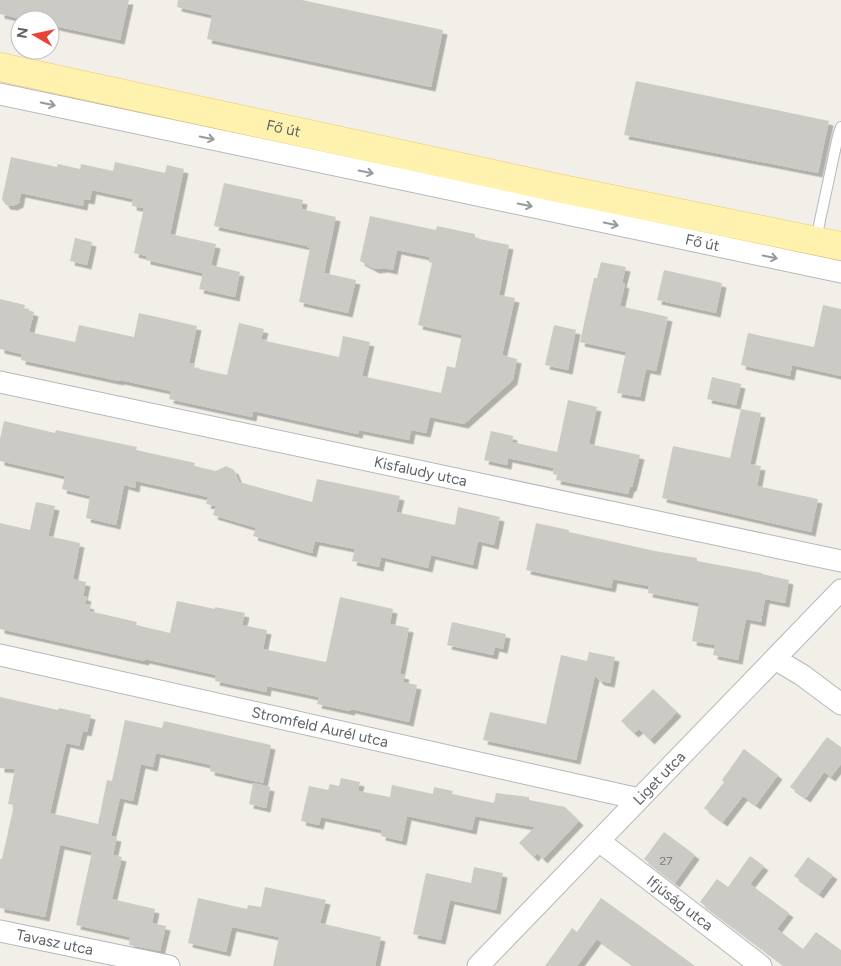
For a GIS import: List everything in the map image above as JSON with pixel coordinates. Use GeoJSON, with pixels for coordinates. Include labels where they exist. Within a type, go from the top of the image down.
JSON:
{"type":"FeatureCollection","features":[{"type":"Feature","properties":{"kind":"main road","name":"Fő út"},"geometry":{"type":"LineString","coordinates":[[0,67],[565,201],[828,243]]}},
{"type":"Feature","properties":{"kind":"street","name":"Fő út"},"geometry":{"type":"LineString","coordinates":[[0,94],[565,201],[841,272]]}},
{"type":"Feature","properties":{"kind":"street","name":"Kisfaludy utca"},"geometry":{"type":"LineString","coordinates":[[0,382],[841,561]]}},
{"type":"Feature","properties":{"kind":"street","name":"Liget utca"},"geometry":{"type":"LineString","coordinates":[[478,966],[841,590]]}},
{"type":"Feature","properties":{"kind":"street","name":"Stromfeld Aurél utca"},"geometry":{"type":"LineString","coordinates":[[0,655],[640,799]]}},
{"type":"Feature","properties":{"kind":"street"},"geometry":{"type":"LineString","coordinates":[[775,658],[841,704]]}},
{"type":"Feature","properties":{"kind":"street","name":"Ifjúság utca"},"geometry":{"type":"LineString","coordinates":[[599,841],[761,966]]}},
{"type":"Feature","properties":{"kind":"street","name":"Tavasz utca"},"geometry":{"type":"LineString","coordinates":[[0,931],[169,966]]}},
{"type":"Feature","properties":{"kind":"lane"},"geometry":{"type":"LineString","coordinates":[[828,243],[838,136],[841,128]]}},
{"type":"Feature","properties":{"kind":"building"},"geometry":{"type":"Polygon","coordinates":[[[0,0],[129,0],[120,40],[60,27],[60,10],[10,10],[10,16],[0,14],[0,0]]]}},
{"type":"Feature","properties":{"kind":"building"},"geometry":{"type":"Polygon","coordinates":[[[178,0],[302,0],[443,30],[431,87],[207,39],[212,15],[177,7],[178,0]]]}},
{"type":"Feature","properties":{"kind":"building"},"geometry":{"type":"Polygon","coordinates":[[[636,81],[829,121],[818,173],[624,135],[636,81]]]}},
{"type":"Feature","properties":{"kind":"building"},"geometry":{"type":"Polygon","coordinates":[[[11,157],[57,167],[58,164],[80,169],[81,164],[113,171],[115,162],[165,173],[167,165],[184,169],[170,234],[216,244],[211,265],[240,272],[235,297],[199,289],[203,273],[146,260],[146,256],[134,253],[144,208],[132,206],[133,199],[92,190],[90,200],[84,199],[83,206],[21,193],[19,203],[13,206],[6,205],[2,199],[11,157]]]}},
{"type":"Feature","properties":{"kind":"building"},"geometry":{"type":"Polygon","coordinates":[[[224,183],[303,200],[301,209],[336,217],[324,273],[356,280],[348,313],[299,302],[310,248],[307,246],[214,226],[224,183]]]}},
{"type":"Feature","properties":{"kind":"building"},"geometry":{"type":"Polygon","coordinates":[[[370,216],[436,230],[437,226],[475,234],[475,238],[509,245],[499,295],[515,298],[502,355],[517,359],[513,380],[464,424],[430,417],[426,433],[411,430],[409,440],[359,430],[358,434],[253,411],[252,417],[169,399],[171,391],[21,360],[22,354],[0,349],[0,299],[25,305],[24,309],[34,312],[29,332],[75,342],[79,325],[134,337],[139,313],[197,326],[189,363],[195,364],[194,368],[227,375],[239,323],[264,329],[261,339],[266,341],[339,357],[343,336],[370,342],[362,376],[441,393],[447,366],[455,368],[462,335],[418,325],[432,263],[429,262],[430,257],[397,250],[393,270],[375,269],[360,261],[370,216]]]}},
{"type":"Feature","properties":{"kind":"building"},"geometry":{"type":"Polygon","coordinates":[[[75,238],[92,242],[87,265],[70,261],[75,238]]]}},
{"type":"Feature","properties":{"kind":"building"},"geometry":{"type":"Polygon","coordinates":[[[601,262],[626,267],[622,283],[625,284],[620,306],[668,317],[656,371],[646,369],[640,397],[617,393],[626,352],[580,342],[594,278],[597,278],[601,262]]]}},
{"type":"Feature","properties":{"kind":"building"},"geometry":{"type":"Polygon","coordinates":[[[664,270],[722,283],[716,313],[657,300],[664,270]]]}},
{"type":"Feature","properties":{"kind":"building"},"geometry":{"type":"Polygon","coordinates":[[[823,305],[841,309],[841,376],[792,365],[790,376],[741,365],[748,333],[814,347],[823,305]]]}},
{"type":"Feature","properties":{"kind":"building"},"geometry":{"type":"Polygon","coordinates":[[[554,325],[576,330],[568,370],[545,365],[554,325]]]}},
{"type":"Feature","properties":{"kind":"building"},"geometry":{"type":"Polygon","coordinates":[[[712,377],[741,384],[736,405],[707,399],[712,377]]]}},
{"type":"Feature","properties":{"kind":"building"},"geometry":{"type":"Polygon","coordinates":[[[568,400],[597,407],[589,444],[640,455],[632,487],[630,487],[628,494],[556,480],[557,475],[553,474],[554,468],[508,458],[507,465],[484,460],[491,431],[513,436],[512,442],[557,452],[568,400]]]}},
{"type":"Feature","properties":{"kind":"building"},"geometry":{"type":"Polygon","coordinates":[[[741,409],[761,413],[750,464],[761,466],[757,486],[818,499],[811,532],[662,498],[673,446],[730,458],[741,409]]]}},
{"type":"Feature","properties":{"kind":"building"},"geometry":{"type":"Polygon","coordinates":[[[4,421],[55,433],[56,430],[137,447],[136,450],[195,463],[194,466],[216,471],[226,466],[234,470],[239,482],[312,502],[317,479],[400,496],[396,512],[455,525],[458,507],[500,517],[494,545],[478,541],[473,565],[431,555],[428,568],[381,557],[379,567],[352,561],[355,549],[315,541],[312,553],[253,536],[256,528],[213,515],[216,506],[206,504],[208,497],[136,481],[135,488],[124,485],[116,525],[86,518],[90,496],[62,489],[65,476],[0,461],[0,439],[4,421]]]}},
{"type":"Feature","properties":{"kind":"building"},"geometry":{"type":"Polygon","coordinates":[[[36,502],[55,506],[48,536],[80,543],[73,579],[86,582],[83,596],[87,597],[85,604],[90,605],[89,611],[137,622],[136,625],[170,633],[177,601],[245,613],[242,625],[267,630],[263,649],[326,662],[340,597],[393,609],[390,624],[409,628],[400,674],[405,675],[403,682],[417,685],[409,722],[351,709],[350,711],[317,704],[319,697],[267,686],[266,692],[215,681],[216,675],[0,629],[0,523],[30,530],[36,502]]]}},
{"type":"Feature","properties":{"kind":"building"},"geometry":{"type":"Polygon","coordinates":[[[536,523],[655,551],[697,558],[697,561],[789,580],[785,603],[765,599],[761,622],[746,619],[738,660],[713,655],[715,645],[692,641],[699,603],[648,593],[649,586],[613,579],[611,588],[526,570],[536,523]]]}},
{"type":"Feature","properties":{"kind":"building"},"geometry":{"type":"Polygon","coordinates":[[[452,622],[506,634],[503,649],[495,647],[493,655],[447,645],[452,622]]]}},
{"type":"Feature","properties":{"kind":"building"},"geometry":{"type":"Polygon","coordinates":[[[589,652],[615,657],[610,683],[600,681],[595,676],[576,760],[483,740],[490,712],[546,724],[561,655],[587,661],[589,652]]]}},
{"type":"Feature","properties":{"kind":"building"},"geometry":{"type":"Polygon","coordinates":[[[653,689],[677,712],[650,740],[639,729],[634,733],[621,721],[653,689]]]}},
{"type":"Feature","properties":{"kind":"building"},"geometry":{"type":"Polygon","coordinates":[[[0,697],[91,715],[87,732],[83,731],[79,746],[66,743],[50,813],[98,824],[107,780],[112,781],[125,720],[162,728],[164,721],[271,745],[263,783],[210,771],[211,765],[156,753],[153,767],[141,764],[133,801],[120,798],[111,836],[117,837],[113,855],[122,857],[112,899],[155,909],[152,923],[166,926],[160,951],[129,945],[130,937],[76,925],[92,852],[60,845],[45,917],[0,908],[0,859],[2,859],[14,805],[8,804],[15,769],[0,768],[0,697]]]}},
{"type":"Feature","properties":{"kind":"building"},"geometry":{"type":"Polygon","coordinates":[[[827,737],[841,747],[841,764],[831,777],[824,772],[806,798],[790,787],[827,737]]]}},
{"type":"Feature","properties":{"kind":"building"},"geometry":{"type":"Polygon","coordinates":[[[744,749],[778,775],[756,805],[743,796],[723,822],[704,808],[724,782],[722,780],[744,749]]]}},
{"type":"Feature","properties":{"kind":"building"},"geometry":{"type":"Polygon","coordinates":[[[341,778],[360,782],[358,791],[390,797],[392,785],[433,794],[434,787],[453,791],[452,794],[494,803],[496,793],[529,797],[529,800],[565,807],[579,821],[543,859],[537,853],[534,857],[519,843],[535,827],[475,816],[472,830],[407,816],[402,841],[381,836],[382,830],[321,817],[319,825],[301,821],[309,786],[328,790],[330,784],[339,786],[341,778]]]}},
{"type":"Feature","properties":{"kind":"building"},"geometry":{"type":"Polygon","coordinates":[[[253,783],[270,787],[266,808],[249,804],[253,783]]]}},
{"type":"Feature","properties":{"kind":"building"},"geometry":{"type":"Polygon","coordinates":[[[664,832],[695,855],[675,883],[644,859],[664,832]]]}},
{"type":"Feature","properties":{"kind":"building"},"geometry":{"type":"Polygon","coordinates":[[[750,856],[764,866],[750,884],[789,913],[777,929],[803,949],[816,932],[841,950],[841,966],[785,966],[700,902],[717,879],[728,887],[750,856]]]}},
{"type":"Feature","properties":{"kind":"building"},"geometry":{"type":"Polygon","coordinates":[[[808,857],[833,875],[819,894],[794,876],[808,857]]]}},
{"type":"Feature","properties":{"kind":"building"},"geometry":{"type":"Polygon","coordinates":[[[474,867],[503,873],[496,910],[450,900],[441,940],[413,934],[426,873],[471,883],[474,867]]]}},
{"type":"Feature","properties":{"kind":"building"},"geometry":{"type":"Polygon","coordinates":[[[265,887],[326,900],[320,923],[381,937],[375,966],[273,966],[279,937],[232,927],[226,952],[188,943],[198,898],[247,909],[248,905],[261,907],[265,887]]]}},
{"type":"Feature","properties":{"kind":"building"},"geometry":{"type":"Polygon","coordinates":[[[601,898],[695,966],[634,966],[597,939],[577,966],[545,966],[572,928],[577,932],[601,898]]]}}]}
